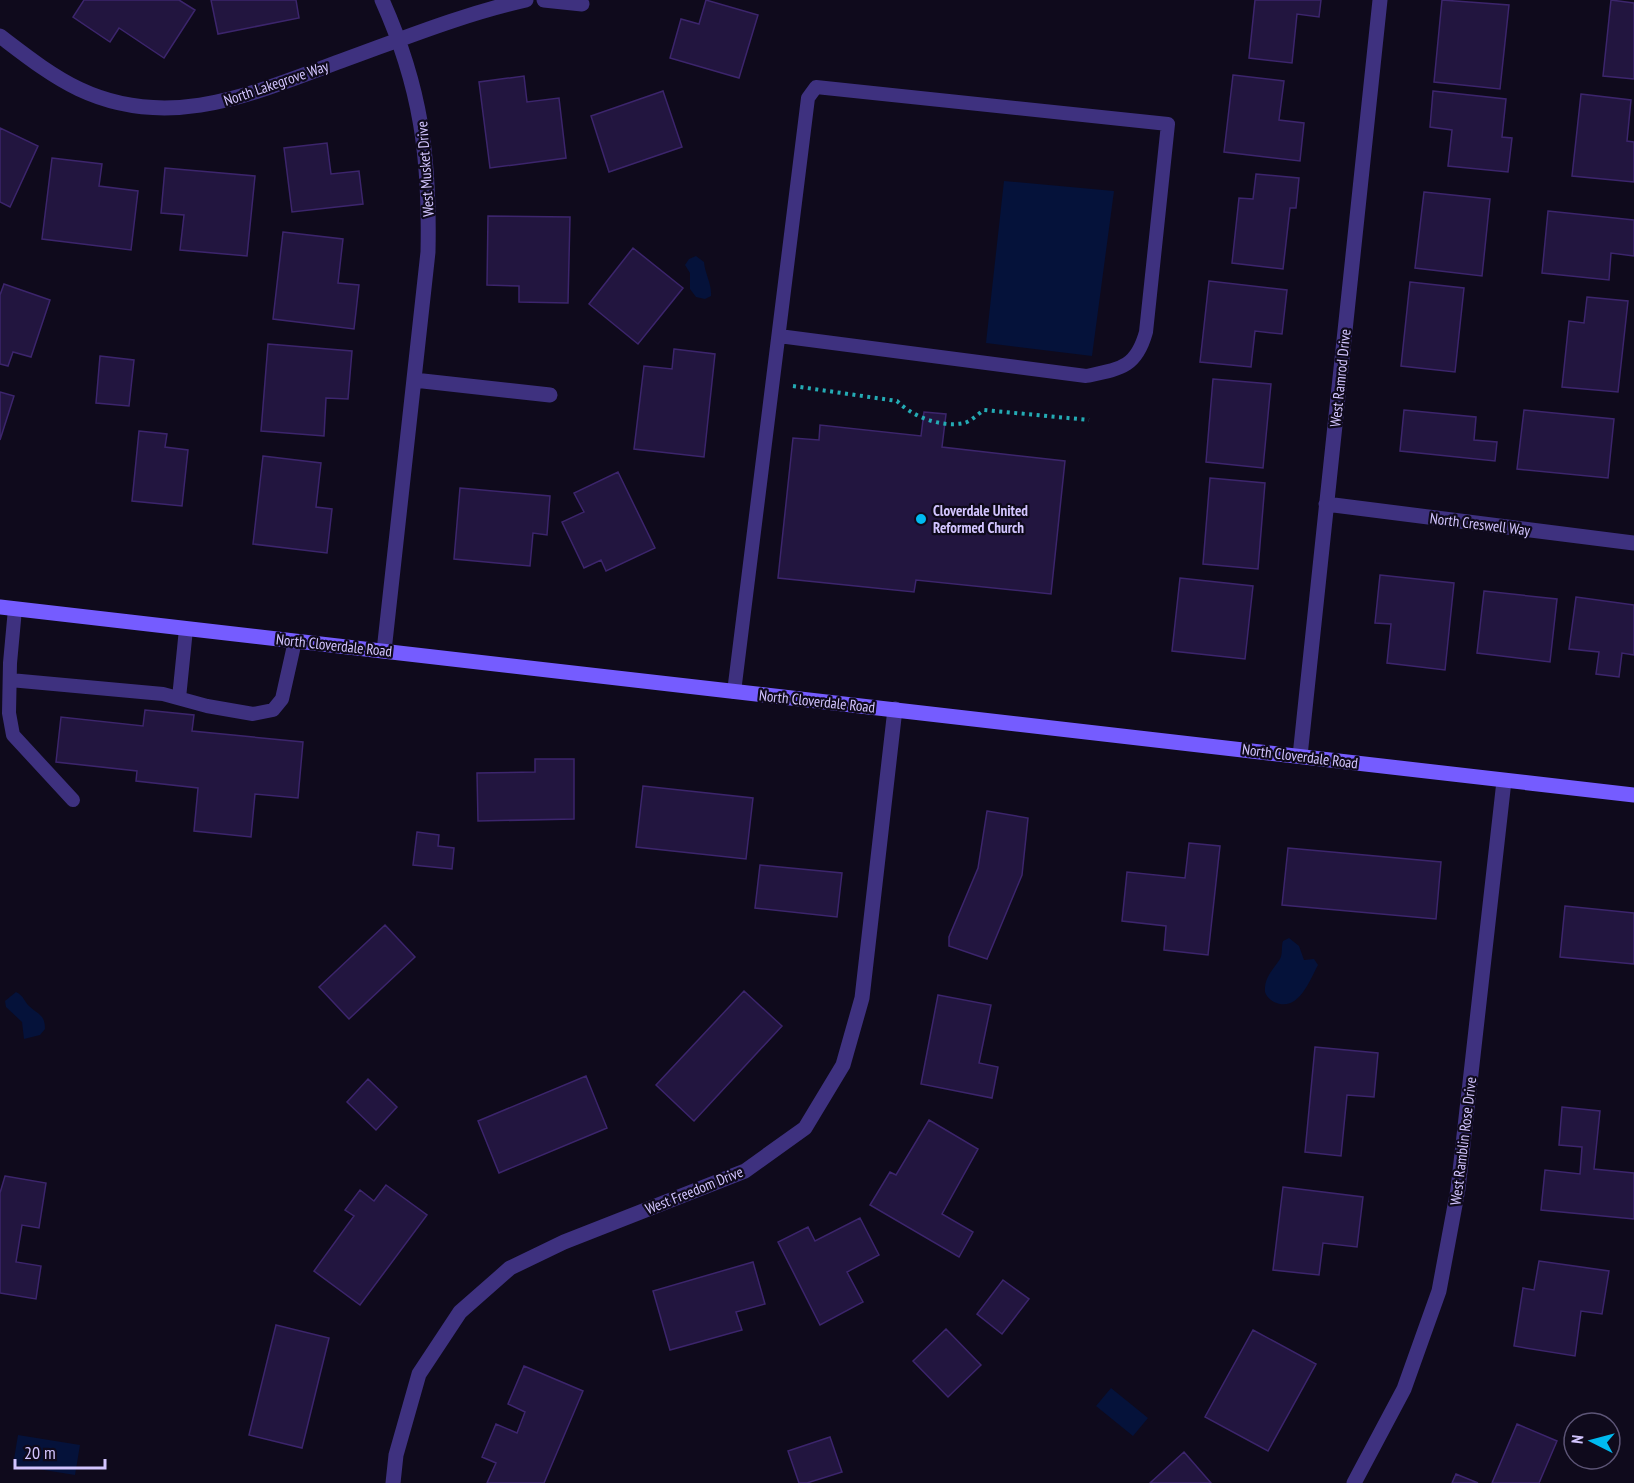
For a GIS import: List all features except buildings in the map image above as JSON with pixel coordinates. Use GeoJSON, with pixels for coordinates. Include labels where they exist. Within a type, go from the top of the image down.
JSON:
{"type":"FeatureCollection","features":[{"type":"Feature","properties":{"kind":"main road","name":"North Cloverdale Road"},"geometry":{"type":"LineString","coordinates":[[8,608],[1634,795]]}},
{"type":"Feature","properties":{"kind":"street","name":"West Musket Drive"},"geometry":{"type":"LineString","coordinates":[[382,0],[399,40],[421,113],[430,191],[428,252],[384,651]]}},
{"type":"Feature","properties":{"kind":"street","name":"North Lakegrove Way"},"geometry":{"type":"LineString","coordinates":[[0,36],[44,69],[80,90],[129,104],[183,108],[237,100],[399,40],[498,6],[526,0]]}},
{"type":"Feature","properties":{"kind":"street"},"geometry":{"type":"LineString","coordinates":[[544,0],[582,4]]}},
{"type":"Feature","properties":{"kind":"street","name":"West Ramrod Drive"},"geometry":{"type":"LineString","coordinates":[[1300,756],[1380,0]]}},
{"type":"Feature","properties":{"kind":"street"},"geometry":{"type":"LineString","coordinates":[[414,380],[550,395]]}},
{"type":"Feature","properties":{"kind":"street","name":"North Creswell Way"},"geometry":{"type":"LineString","coordinates":[[1326,504],[1634,543]]}},
{"type":"Feature","properties":{"kind":"street","name":"West Freedom Drive"},"geometry":{"type":"LineString","coordinates":[[393,1483],[396,1455],[418,1374],[460,1312],[510,1268],[564,1242],[745,1171],[805,1128],[843,1065],[862,998],[895,709]]}},
{"type":"Feature","properties":{"kind":"street","name":"West Ramblin Rose Drive"},"geometry":{"type":"LineString","coordinates":[[1354,1483],[1404,1389],[1438,1291],[1458,1189],[1504,780]]}},
{"type":"Feature","properties":{"kind":"lane"},"geometry":{"type":"LineString","coordinates":[[734,692],[808,98],[816,87],[1168,124],[1146,332],[1142,348],[1134,360],[1116,370],[1086,376],[779,336]]}},
{"type":"Feature","properties":{"kind":"lane"},"geometry":{"type":"LineString","coordinates":[[8,608],[9,713],[13,735],[73,800]]}},
{"type":"Feature","properties":{"kind":"lane"},"geometry":{"type":"LineString","coordinates":[[179,698],[186,629]]}},
{"type":"Feature","properties":{"kind":"lane"},"geometry":{"type":"LineString","coordinates":[[10,680],[163,694],[253,714],[273,710],[282,699],[295,641]]}},
{"type":"Feature","properties":{"kind":"path"},"geometry":{"type":"LineString","coordinates":[[773,383],[897,401],[909,412],[931,421],[965,423],[984,410],[1089,420]]}},
{"type":"Feature","properties":{"kind":"water"},"geometry":{"type":"Polygon","coordinates":[[[1004,181],[1114,191],[1092,356],[986,343],[1004,181]]]}},
{"type":"Feature","properties":{"kind":"water"},"geometry":{"type":"Polygon","coordinates":[[[696,256],[704,262],[710,287],[711,296],[705,299],[696,297],[690,289],[690,273],[685,265],[689,259],[696,256]]]}},
{"type":"Feature","properties":{"kind":"water"},"geometry":{"type":"Polygon","coordinates":[[[1289,938],[1299,946],[1304,960],[1314,959],[1318,965],[1302,994],[1290,1003],[1282,1004],[1268,998],[1265,987],[1281,957],[1283,941],[1289,938]]]}},
{"type":"Feature","properties":{"kind":"water"},"geometry":{"type":"Polygon","coordinates":[[[16,992],[43,1018],[45,1029],[40,1035],[24,1039],[22,1022],[6,1007],[5,1001],[16,992]]]}},
{"type":"Feature","properties":{"kind":"water"},"geometry":{"type":"Polygon","coordinates":[[[1111,1388],[1148,1418],[1133,1436],[1096,1406],[1111,1388]]]}},
{"type":"Feature","properties":{"kind":"water"},"geometry":{"type":"Polygon","coordinates":[[[18,1435],[80,1445],[75,1475],[13,1465],[18,1435]]]}},
{"type":"Feature","properties":{"kind":"place","name":"Cloverdale United Reformed Church"},"geometry":{"type":"Point","coordinates":[921,519]}}]}
